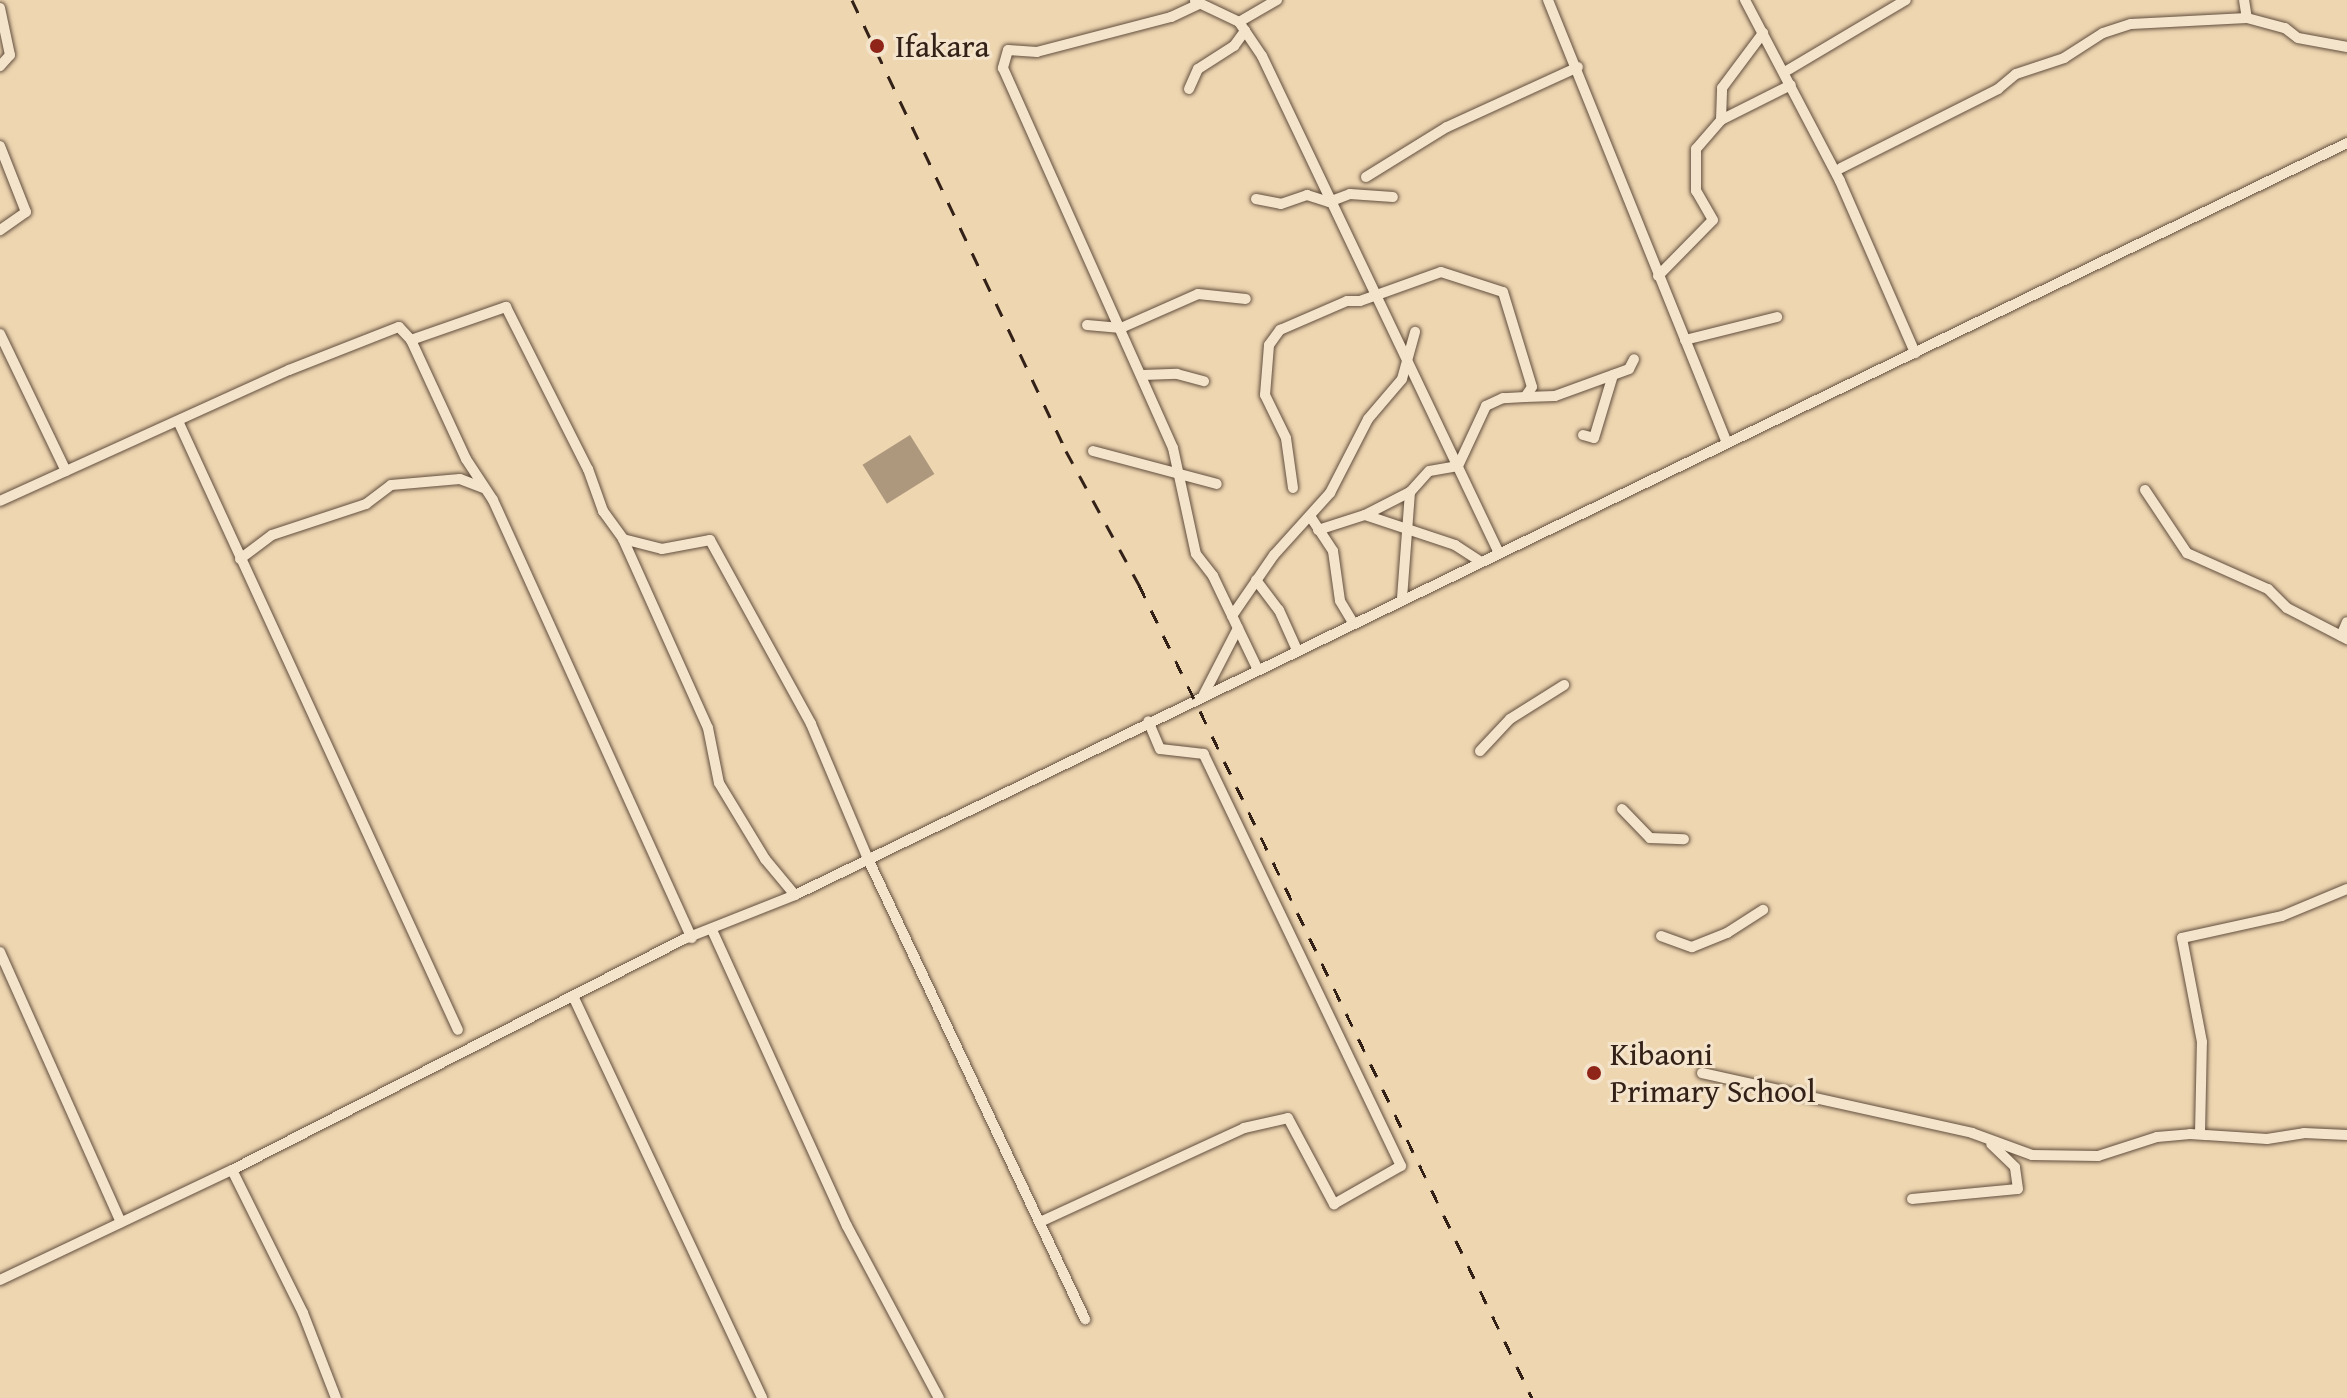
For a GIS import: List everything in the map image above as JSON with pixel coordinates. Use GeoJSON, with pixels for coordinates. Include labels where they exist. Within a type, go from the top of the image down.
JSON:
{"type":"FeatureCollection","features":[{"type":"Feature","properties":{"kind":"street"},"geometry":{"type":"LineString","coordinates":[[1189,89],[1198,69],[1234,46],[1242,26],[1277,0]]}},
{"type":"Feature","properties":{"kind":"street"},"geometry":{"type":"LineString","coordinates":[[1548,0],[1578,67],[1658,276],[1727,443]]}},
{"type":"Feature","properties":{"kind":"street"},"geometry":{"type":"LineString","coordinates":[[1745,0],[1791,85],[1915,353]]}},
{"type":"Feature","properties":{"kind":"street"},"geometry":{"type":"LineString","coordinates":[[1788,70],[1906,0]]}},
{"type":"Feature","properties":{"kind":"street"},"geometry":{"type":"LineString","coordinates":[[2244,0],[2247,18]]}},
{"type":"Feature","properties":{"kind":"street"},"geometry":{"type":"LineString","coordinates":[[1257,668],[1232,616],[1196,554],[1178,471],[1143,375],[1069,207],[1014,101],[1003,68],[1008,50],[1037,52],[1171,17],[1196,1],[1242,26],[1410,365],[1499,553]]}},
{"type":"Feature","properties":{"kind":"street"},"geometry":{"type":"LineString","coordinates":[[0,8],[10,55],[0,66]]}},
{"type":"Feature","properties":{"kind":"street"},"geometry":{"type":"LineString","coordinates":[[1841,168],[1998,89],[2016,74],[2064,58],[2103,33],[2131,24],[2247,18],[2285,28],[2298,38],[2347,47]]}},
{"type":"Feature","properties":{"kind":"street"},"geometry":{"type":"LineString","coordinates":[[1721,120],[1722,88],[1763,33]]}},
{"type":"Feature","properties":{"kind":"street"},"geometry":{"type":"LineString","coordinates":[[1366,177],[1447,127],[1578,67]]}},
{"type":"Feature","properties":{"kind":"street"},"geometry":{"type":"LineString","coordinates":[[1658,276],[1713,220],[1696,191],[1696,149],[1721,120],[1791,85]]}},
{"type":"Feature","properties":{"kind":"street"},"geometry":{"type":"LineString","coordinates":[[0,1280],[232,1170],[692,938],[795,895],[1257,668],[2347,143]]}},
{"type":"Feature","properties":{"kind":"street"},"geometry":{"type":"LineString","coordinates":[[0,146],[25,198],[26,212],[0,230]]}},
{"type":"Feature","properties":{"kind":"street"},"geometry":{"type":"LineString","coordinates":[[1256,199],[1281,204],[1307,195],[1329,202],[1350,194],[1393,197]]}},
{"type":"Feature","properties":{"kind":"street"},"geometry":{"type":"LineString","coordinates":[[1293,488],[1286,438],[1265,395],[1269,345],[1280,330],[1347,301],[1376,297],[1441,272],[1503,292],[1532,387],[1525,397]]}},
{"type":"Feature","properties":{"kind":"street"},"geometry":{"type":"LineString","coordinates":[[1087,325],[1121,328],[1198,294],[1246,299]]}},
{"type":"Feature","properties":{"kind":"street"},"geometry":{"type":"LineString","coordinates":[[411,340],[506,307],[603,511],[623,539],[708,728],[719,783],[765,859],[795,895]]}},
{"type":"Feature","properties":{"kind":"street"},"geometry":{"type":"LineString","coordinates":[[1685,340],[1777,317]]}},
{"type":"Feature","properties":{"kind":"street"},"geometry":{"type":"LineString","coordinates":[[0,501],[399,327],[411,340],[430,387],[484,488],[644,824],[692,938]]}},
{"type":"Feature","properties":{"kind":"street"},"geometry":{"type":"LineString","coordinates":[[1232,616],[1256,580],[1330,493],[1368,419],[1410,365],[1415,332]]}},
{"type":"Feature","properties":{"kind":"street"},"geometry":{"type":"LineString","coordinates":[[0,334],[66,471]]}},
{"type":"Feature","properties":{"kind":"street"},"geometry":{"type":"LineString","coordinates":[[1458,466],[1486,406],[1503,398],[1555,396],[1629,369],[1634,359]]}},
{"type":"Feature","properties":{"kind":"street"},"geometry":{"type":"LineString","coordinates":[[1143,375],[1177,374],[1204,381]]}},
{"type":"Feature","properties":{"kind":"street"},"geometry":{"type":"LineString","coordinates":[[1583,435],[1594,438],[1613,375]]}},
{"type":"Feature","properties":{"kind":"street"},"geometry":{"type":"LineString","coordinates":[[178,421],[458,1030]]}},
{"type":"Feature","properties":{"kind":"street"},"geometry":{"type":"LineString","coordinates":[[1093,451],[1178,471],[1217,484]]}},
{"type":"Feature","properties":{"kind":"street"},"geometry":{"type":"LineString","coordinates":[[1318,530],[1365,515],[1410,492],[1429,471],[1458,466]]}},
{"type":"Feature","properties":{"kind":"street"},"geometry":{"type":"LineString","coordinates":[[240,559],[272,535],[366,504],[391,485],[460,479],[484,488]]}},
{"type":"Feature","properties":{"kind":"street"},"geometry":{"type":"LineString","coordinates":[[2145,490],[2187,553],[2268,589],[2287,608],[2344,638],[2347,622]]}},
{"type":"Feature","properties":{"kind":"street"},"geometry":{"type":"LineString","coordinates":[[1402,599],[1403,529],[1410,492]]}},
{"type":"Feature","properties":{"kind":"street"},"geometry":{"type":"LineString","coordinates":[[1365,515],[1455,545],[1481,562]]}},
{"type":"Feature","properties":{"kind":"street"},"geometry":{"type":"LineString","coordinates":[[1310,516],[1333,551],[1340,601],[1353,623]]}},
{"type":"Feature","properties":{"kind":"street"},"geometry":{"type":"LineString","coordinates":[[623,539],[662,549],[710,540],[811,724],[868,859],[1085,1319]]}},
{"type":"Feature","properties":{"kind":"street"},"geometry":{"type":"LineString","coordinates":[[1256,580],[1279,610],[1297,650]]}},
{"type":"Feature","properties":{"kind":"street"},"geometry":{"type":"LineString","coordinates":[[1204,694],[1238,628]]}},
{"type":"Feature","properties":{"kind":"street"},"geometry":{"type":"LineString","coordinates":[[1480,751],[1510,719],[1564,685]]}},
{"type":"Feature","properties":{"kind":"street"},"geometry":{"type":"LineString","coordinates":[[1040,1222],[1244,1128],[1288,1118],[1334,1204],[1401,1166],[1204,754],[1160,749],[1148,721]]}},
{"type":"Feature","properties":{"kind":"street"},"geometry":{"type":"LineString","coordinates":[[1622,809],[1650,838],[1684,839]]}},
{"type":"Feature","properties":{"kind":"street"},"geometry":{"type":"LineString","coordinates":[[2200,1134],[2202,1042],[2182,938],[2282,916],[2347,889]]}},
{"type":"Feature","properties":{"kind":"street"},"geometry":{"type":"LineString","coordinates":[[1661,936],[1692,947],[1727,933],[1763,910]]}},
{"type":"Feature","properties":{"kind":"street"},"geometry":{"type":"LineString","coordinates":[[712,930],[847,1226],[939,1398]]}},
{"type":"Feature","properties":{"kind":"street"},"geometry":{"type":"LineString","coordinates":[[0,952],[121,1222]]}},
{"type":"Feature","properties":{"kind":"street"},"geometry":{"type":"LineString","coordinates":[[573,996],[762,1398]]}},
{"type":"Feature","properties":{"kind":"street"},"geometry":{"type":"LineString","coordinates":[[1702,1073],[1987,1140],[2032,1155],[2064,1158],[2098,1156],[2157,1137],[2200,1134],[2267,1139],[2304,1133],[2347,1135]]}},
{"type":"Feature","properties":{"kind":"street"},"geometry":{"type":"LineString","coordinates":[[1912,1199],[2018,1189],[2015,1167],[1987,1140]]}},
{"type":"Feature","properties":{"kind":"street"},"geometry":{"type":"LineString","coordinates":[[232,1170],[303,1313],[336,1398]]}},
{"type":"Feature","properties":{"kind":"shaded area"},"geometry":{"type":"Polygon","coordinates":[[[910,435],[934,474],[887,504],[863,465],[910,435]]]}},
{"type":"Feature","properties":{"kind":"railway"},"geometry":{"type":"LineString","coordinates":[[852,0],[1066,451],[1139,585],[1532,1398]]}},
{"type":"Feature","properties":{"kind":"place","name":"Ifakara"},"geometry":{"type":"Point","coordinates":[877,46]}},
{"type":"Feature","properties":{"kind":"place","name":"Kibaoni Primary School"},"geometry":{"type":"Point","coordinates":[1594,1073]}}]}
